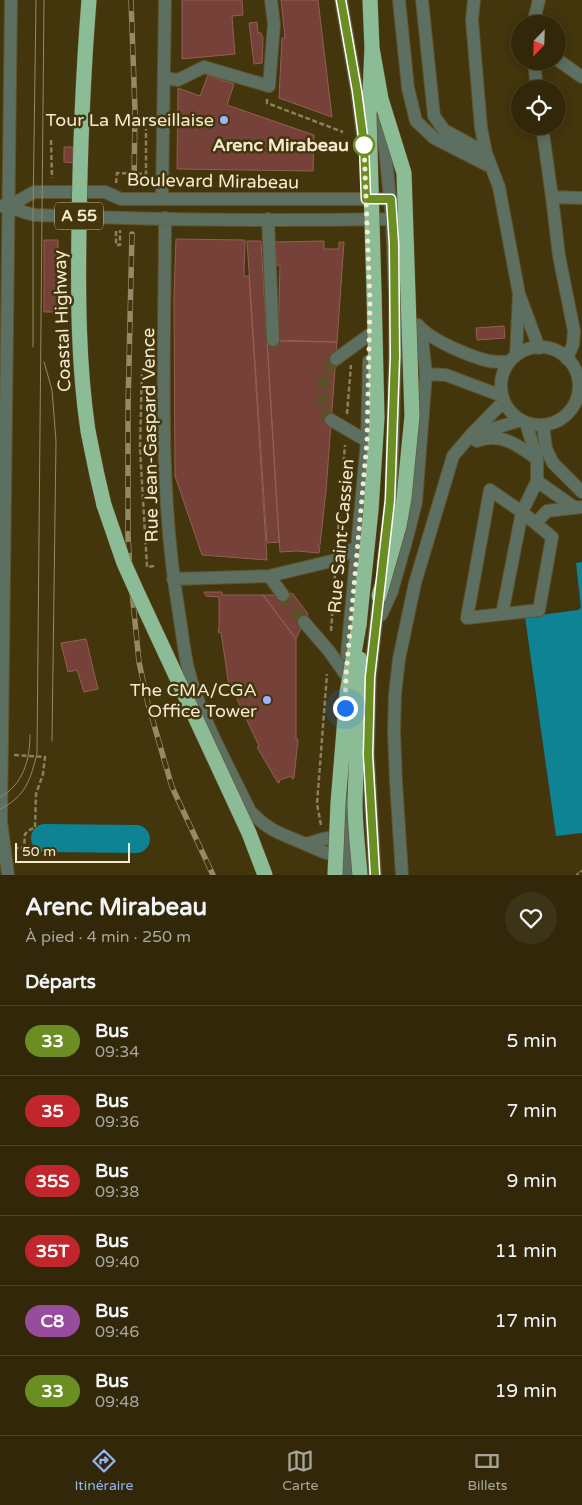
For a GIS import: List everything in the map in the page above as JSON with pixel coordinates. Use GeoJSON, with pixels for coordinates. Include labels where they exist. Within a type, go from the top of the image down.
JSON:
{"type":"FeatureCollection","features":[{"type":"Feature","properties":{"kind":"highway","name":"Coastal Highway"},"geometry":{"type":"LineString","coordinates":[[89,0],[80,180],[78,292],[84,400],[97,475],[107,513],[124,563],[249,833],[265,875]]}},
{"type":"Feature","properties":{"kind":"highway"},"geometry":{"type":"LineString","coordinates":[[335,875],[338,804],[347,693],[359,625],[371,510],[377,418],[369,116],[372,48],[369,0]]}},
{"type":"Feature","properties":{"kind":"highway"},"geometry":{"type":"LineString","coordinates":[[372,48],[381,99],[404,173],[412,416],[402,511],[379,596]]}},
{"type":"Feature","properties":{"kind":"highway"},"geometry":{"type":"LineString","coordinates":[[359,625],[360,694],[356,746],[355,805],[360,875]]}},
{"type":"Feature","properties":{"kind":"street"},"geometry":{"type":"LineString","coordinates":[[8,875],[1,821],[6,34],[11,0]]}},
{"type":"Feature","properties":{"kind":"street"},"geometry":{"type":"LineString","coordinates":[[162,199],[165,0]]}},
{"type":"Feature","properties":{"kind":"street"},"geometry":{"type":"LineString","coordinates":[[164,78],[178,80],[204,67],[269,86],[274,24],[271,0]]}},
{"type":"Feature","properties":{"kind":"street","name":"Rue Saint-Cassien"},"geometry":{"type":"LineString","coordinates":[[341,0],[364,144],[370,302],[367,441],[346,675],[344,767],[349,875]]}},
{"type":"Feature","properties":{"kind":"street"},"geometry":{"type":"LineString","coordinates":[[369,0],[391,199],[395,297],[390,500],[370,677],[368,755],[374,869]]}},
{"type":"Feature","properties":{"kind":"street"},"geometry":{"type":"LineString","coordinates":[[398,0],[408,88],[416,122],[434,138],[491,167]]}},
{"type":"Feature","properties":{"kind":"street"},"geometry":{"type":"LineString","coordinates":[[422,0],[434,116],[444,130],[486,153]]}},
{"type":"Feature","properties":{"kind":"street"},"geometry":{"type":"LineString","coordinates":[[474,0],[472,20],[481,128],[486,153],[499,187],[519,294],[539,348]]}},
{"type":"Feature","properties":{"kind":"street"},"geometry":{"type":"LineString","coordinates":[[535,15],[539,0]]}},
{"type":"Feature","properties":{"kind":"street"},"geometry":{"type":"LineString","coordinates":[[566,66],[582,77]]}},
{"type":"Feature","properties":{"kind":"street"},"geometry":{"type":"LineString","coordinates":[[414,111],[433,107]]}},
{"type":"Feature","properties":{"kind":"street"},"geometry":{"type":"LineString","coordinates":[[543,135],[560,256],[574,330],[573,344],[578,382],[577,399],[572,409],[564,418]]}},
{"type":"Feature","properties":{"kind":"street","name":"Boulevard Mirabeau"},"geometry":{"type":"LineString","coordinates":[[4,206],[34,192],[105,192],[121,199],[391,199]]}},
{"type":"Feature","properties":{"kind":"street"},"geometry":{"type":"LineString","coordinates":[[552,197],[582,198]]}},
{"type":"Feature","properties":{"kind":"street","name":"Boulevard Mirabeau"},"geometry":{"type":"LineString","coordinates":[[4,206],[33,215],[165,218],[392,219]]}},
{"type":"Feature","properties":{"kind":"street","name":"Rue Jean-Gaspard Vence"},"geometry":{"type":"LineString","coordinates":[[165,218],[166,516],[173,579],[189,670],[204,715],[250,811],[261,823],[277,834],[327,854],[348,858],[374,869]]}},
{"type":"Feature","properties":{"kind":"street"},"geometry":{"type":"LineString","coordinates":[[268,219],[273,340]]}},
{"type":"Feature","properties":{"kind":"street"},"geometry":{"type":"LineString","coordinates":[[513,359],[519,294]]}},
{"type":"Feature","properties":{"kind":"street"},"geometry":{"type":"LineString","coordinates":[[395,297],[421,329],[446,344],[489,361],[513,359]]}},
{"type":"Feature","properties":{"kind":"street"},"geometry":{"type":"LineString","coordinates":[[375,630],[392,590],[416,502],[426,374],[421,329]]}},
{"type":"Feature","properties":{"kind":"street"},"geometry":{"type":"LineString","coordinates":[[336,359],[369,335]]}},
{"type":"Feature","properties":{"kind":"street"},"geometry":{"type":"LineString","coordinates":[[502,614],[522,512],[537,481],[537,458],[523,422],[511,412],[503,399],[501,384],[503,373],[513,359],[527,350],[539,348],[550,349],[576,364]]}},
{"type":"Feature","properties":{"kind":"street"},"geometry":{"type":"LineString","coordinates":[[426,374],[446,375],[503,399]]}},
{"type":"Feature","properties":{"kind":"street"},"geometry":{"type":"LineString","coordinates":[[402,875],[394,732],[395,694],[399,659],[415,583],[453,456],[503,399]]}},
{"type":"Feature","properties":{"kind":"street"},"geometry":{"type":"LineString","coordinates":[[470,436],[523,422],[543,425],[557,422],[582,409]]}},
{"type":"Feature","properties":{"kind":"street"},"geometry":{"type":"LineString","coordinates":[[331,420],[367,441]]}},
{"type":"Feature","properties":{"kind":"street"},"geometry":{"type":"LineString","coordinates":[[543,425],[546,449],[553,463],[582,492]]}},
{"type":"Feature","properties":{"kind":"street"},"geometry":{"type":"LineString","coordinates":[[461,447],[484,439],[498,437],[511,441],[537,458]]}},
{"type":"Feature","properties":{"kind":"street"},"geometry":{"type":"LineString","coordinates":[[537,481],[579,507]]}},
{"type":"Feature","properties":{"kind":"street"},"geometry":{"type":"LineString","coordinates":[[490,490],[522,512],[552,537],[539,610],[467,618],[490,490]]}},
{"type":"Feature","properties":{"kind":"street"},"geometry":{"type":"LineString","coordinates":[[536,523],[547,511],[579,507]]}},
{"type":"Feature","properties":{"kind":"street"},"geometry":{"type":"LineString","coordinates":[[173,579],[269,576],[336,560],[358,546]]}},
{"type":"Feature","properties":{"kind":"street"},"geometry":{"type":"LineString","coordinates":[[269,576],[283,595]]}},
{"type":"Feature","properties":{"kind":"street"},"geometry":{"type":"LineString","coordinates":[[304,622],[329,651],[346,675]]}},
{"type":"Feature","properties":{"kind":"street"},"geometry":{"type":"LineString","coordinates":[[306,844],[323,838],[372,831]]}},
{"type":"Feature","properties":{"kind":"path"},"geometry":{"type":"LineString","coordinates":[[269,86],[267,104],[343,132]]}},
{"type":"Feature","properties":{"kind":"path"},"geometry":{"type":"LineString","coordinates":[[117,173],[146,174],[146,129]]}},
{"type":"Feature","properties":{"kind":"path"},"geometry":{"type":"LineString","coordinates":[[51,140],[53,192]]}},
{"type":"Feature","properties":{"kind":"path"},"geometry":{"type":"LineString","coordinates":[[323,838],[317,804],[352,348]]}},
{"type":"Feature","properties":{"kind":"path"},"geometry":{"type":"LineString","coordinates":[[142,367],[141,459],[147,566],[154,566]]}},
{"type":"Feature","properties":{"kind":"path"},"geometry":{"type":"LineString","coordinates":[[11,755],[45,756],[43,774],[36,794],[35,828],[25,834],[24,848]]}},
{"type":"Feature","properties":{"kind":"water"},"geometry":{"type":"Polygon","coordinates":[[[582,562],[582,833],[556,836],[525,617],[581,608],[576,563],[582,562]]]}},
{"type":"Feature","properties":{"kind":"building"},"geometry":{"type":"Polygon","coordinates":[[[182,0],[242,0],[243,15],[232,16],[235,54],[182,59],[182,0]]]}},
{"type":"Feature","properties":{"kind":"building"},"geometry":{"type":"Polygon","coordinates":[[[281,0],[318,0],[332,117],[279,98],[282,38],[285,38],[281,0]]]}},
{"type":"Feature","properties":{"kind":"building"},"geometry":{"type":"Polygon","coordinates":[[[257,22],[258,33],[261,33],[263,38],[262,63],[254,64],[249,23],[257,22]]]}},
{"type":"Feature","properties":{"kind":"building","name":"Tour La Marseillaise"},"geometry":{"type":"Polygon","coordinates":[[[208,75],[234,84],[227,105],[314,135],[313,171],[177,169],[178,88],[200,96],[208,75]]]}},
{"type":"Feature","properties":{"kind":"building"},"geometry":{"type":"Polygon","coordinates":[[[64,147],[73,147],[73,163],[64,162],[64,147]]]}},
{"type":"Feature","properties":{"kind":"building"},"geometry":{"type":"Polygon","coordinates":[[[176,239],[245,240],[244,276],[249,276],[267,560],[202,555],[175,476],[174,297],[176,239]]]}},
{"type":"Feature","properties":{"kind":"building"},"geometry":{"type":"Polygon","coordinates":[[[44,240],[58,240],[58,312],[44,312],[44,240]]]}},
{"type":"Feature","properties":{"kind":"building"},"geometry":{"type":"Polygon","coordinates":[[[247,241],[261,241],[279,542],[267,543],[247,241]]]}},
{"type":"Feature","properties":{"kind":"building"},"geometry":{"type":"Polygon","coordinates":[[[324,241],[324,249],[339,249],[339,242],[344,242],[337,342],[278,340],[280,266],[277,265],[275,242],[324,241]]]}},
{"type":"Feature","properties":{"kind":"building"},"geometry":{"type":"Polygon","coordinates":[[[504,326],[505,338],[477,340],[476,328],[504,326]]]}},
{"type":"Feature","properties":{"kind":"building"},"geometry":{"type":"Polygon","coordinates":[[[267,341],[337,342],[326,491],[320,545],[318,544],[318,547],[320,547],[319,553],[280,552],[267,341]]]}},
{"type":"Feature","properties":{"kind":"building","name":"The CMA/CGA Office Tower"},"geometry":{"type":"Polygon","coordinates":[[[204,592],[222,592],[222,595],[263,595],[296,639],[296,739],[298,739],[294,778],[292,779],[292,776],[279,780],[280,782],[278,783],[257,747],[259,746],[228,680],[221,632],[219,633],[218,629],[219,597],[206,596],[204,592]]]}},
{"type":"Feature","properties":{"kind":"building"},"geometry":{"type":"Polygon","coordinates":[[[287,593],[293,594],[308,614],[296,639],[263,595],[287,595],[287,593]]]}},
{"type":"Feature","properties":{"kind":"building"},"geometry":{"type":"Polygon","coordinates":[[[86,639],[98,689],[84,692],[77,670],[68,672],[61,643],[86,639]]]}},
{"type":"Feature","properties":{"kind":"waterway"},"geometry":{"type":"LineString","coordinates":[[45,838],[136,839]]}},
{"type":"Feature","properties":{"kind":"tunnel"},"geometry":{"type":"LineString","coordinates":[[331,420],[322,409],[324,373],[336,359]]}},
{"type":"Feature","properties":{"kind":"tunnel"},"geometry":{"type":"LineString","coordinates":[[283,595],[304,622]]}},
{"type":"Feature","properties":{"kind":"tram line"},"geometry":{"type":"LineString","coordinates":[[33,347],[36,0]]}},
{"type":"Feature","properties":{"kind":"tram line"},"geometry":{"type":"LineString","coordinates":[[0,809],[22,793],[30,779],[37,753],[44,0]]}},
{"type":"Feature","properties":{"kind":"tram line"},"geometry":{"type":"LineString","coordinates":[[44,362],[52,390],[56,441],[52,741]]}},
{"type":"Feature","properties":{"kind":"tram line"},"geometry":{"type":"LineString","coordinates":[[0,797],[14,786],[24,771],[29,754],[30,735]]}},
{"type":"Feature","properties":{"kind":"railway"},"geometry":{"type":"LineString","coordinates":[[131,0],[135,111],[134,185]]}},
{"type":"Feature","properties":{"kind":"railway"},"geometry":{"type":"LineString","coordinates":[[132,234],[128,407],[128,535],[139,662],[148,704],[172,787],[213,875]]}},
{"type":"Feature","properties":{"kind":"bus line","name":"33"},"geometry":{"type":"LineString","coordinates":[[341,0],[364,144],[366,199],[391,199],[394,244],[395,356],[390,500],[370,677],[368,755],[375,875]]}},
{"type":"Feature","properties":{"kind":"place","name":"Tour La Marseillaise"},"geometry":{"type":"Point","coordinates":[224,120]}},
{"type":"Feature","properties":{"kind":"place","name":"Arenc Mirabeau"},"geometry":{"type":"Point","coordinates":[364,145]}},
{"type":"Feature","properties":{"kind":"place","name":"The CMA/CGA Office Tower"},"geometry":{"type":"Point","coordinates":[267,700]}},
{"type":"Feature","properties":{"kind":"route"},"geometry":{"type":"LineString","coordinates":[[345,708],[346,675],[367,441],[370,302],[364,145]]}}]}
